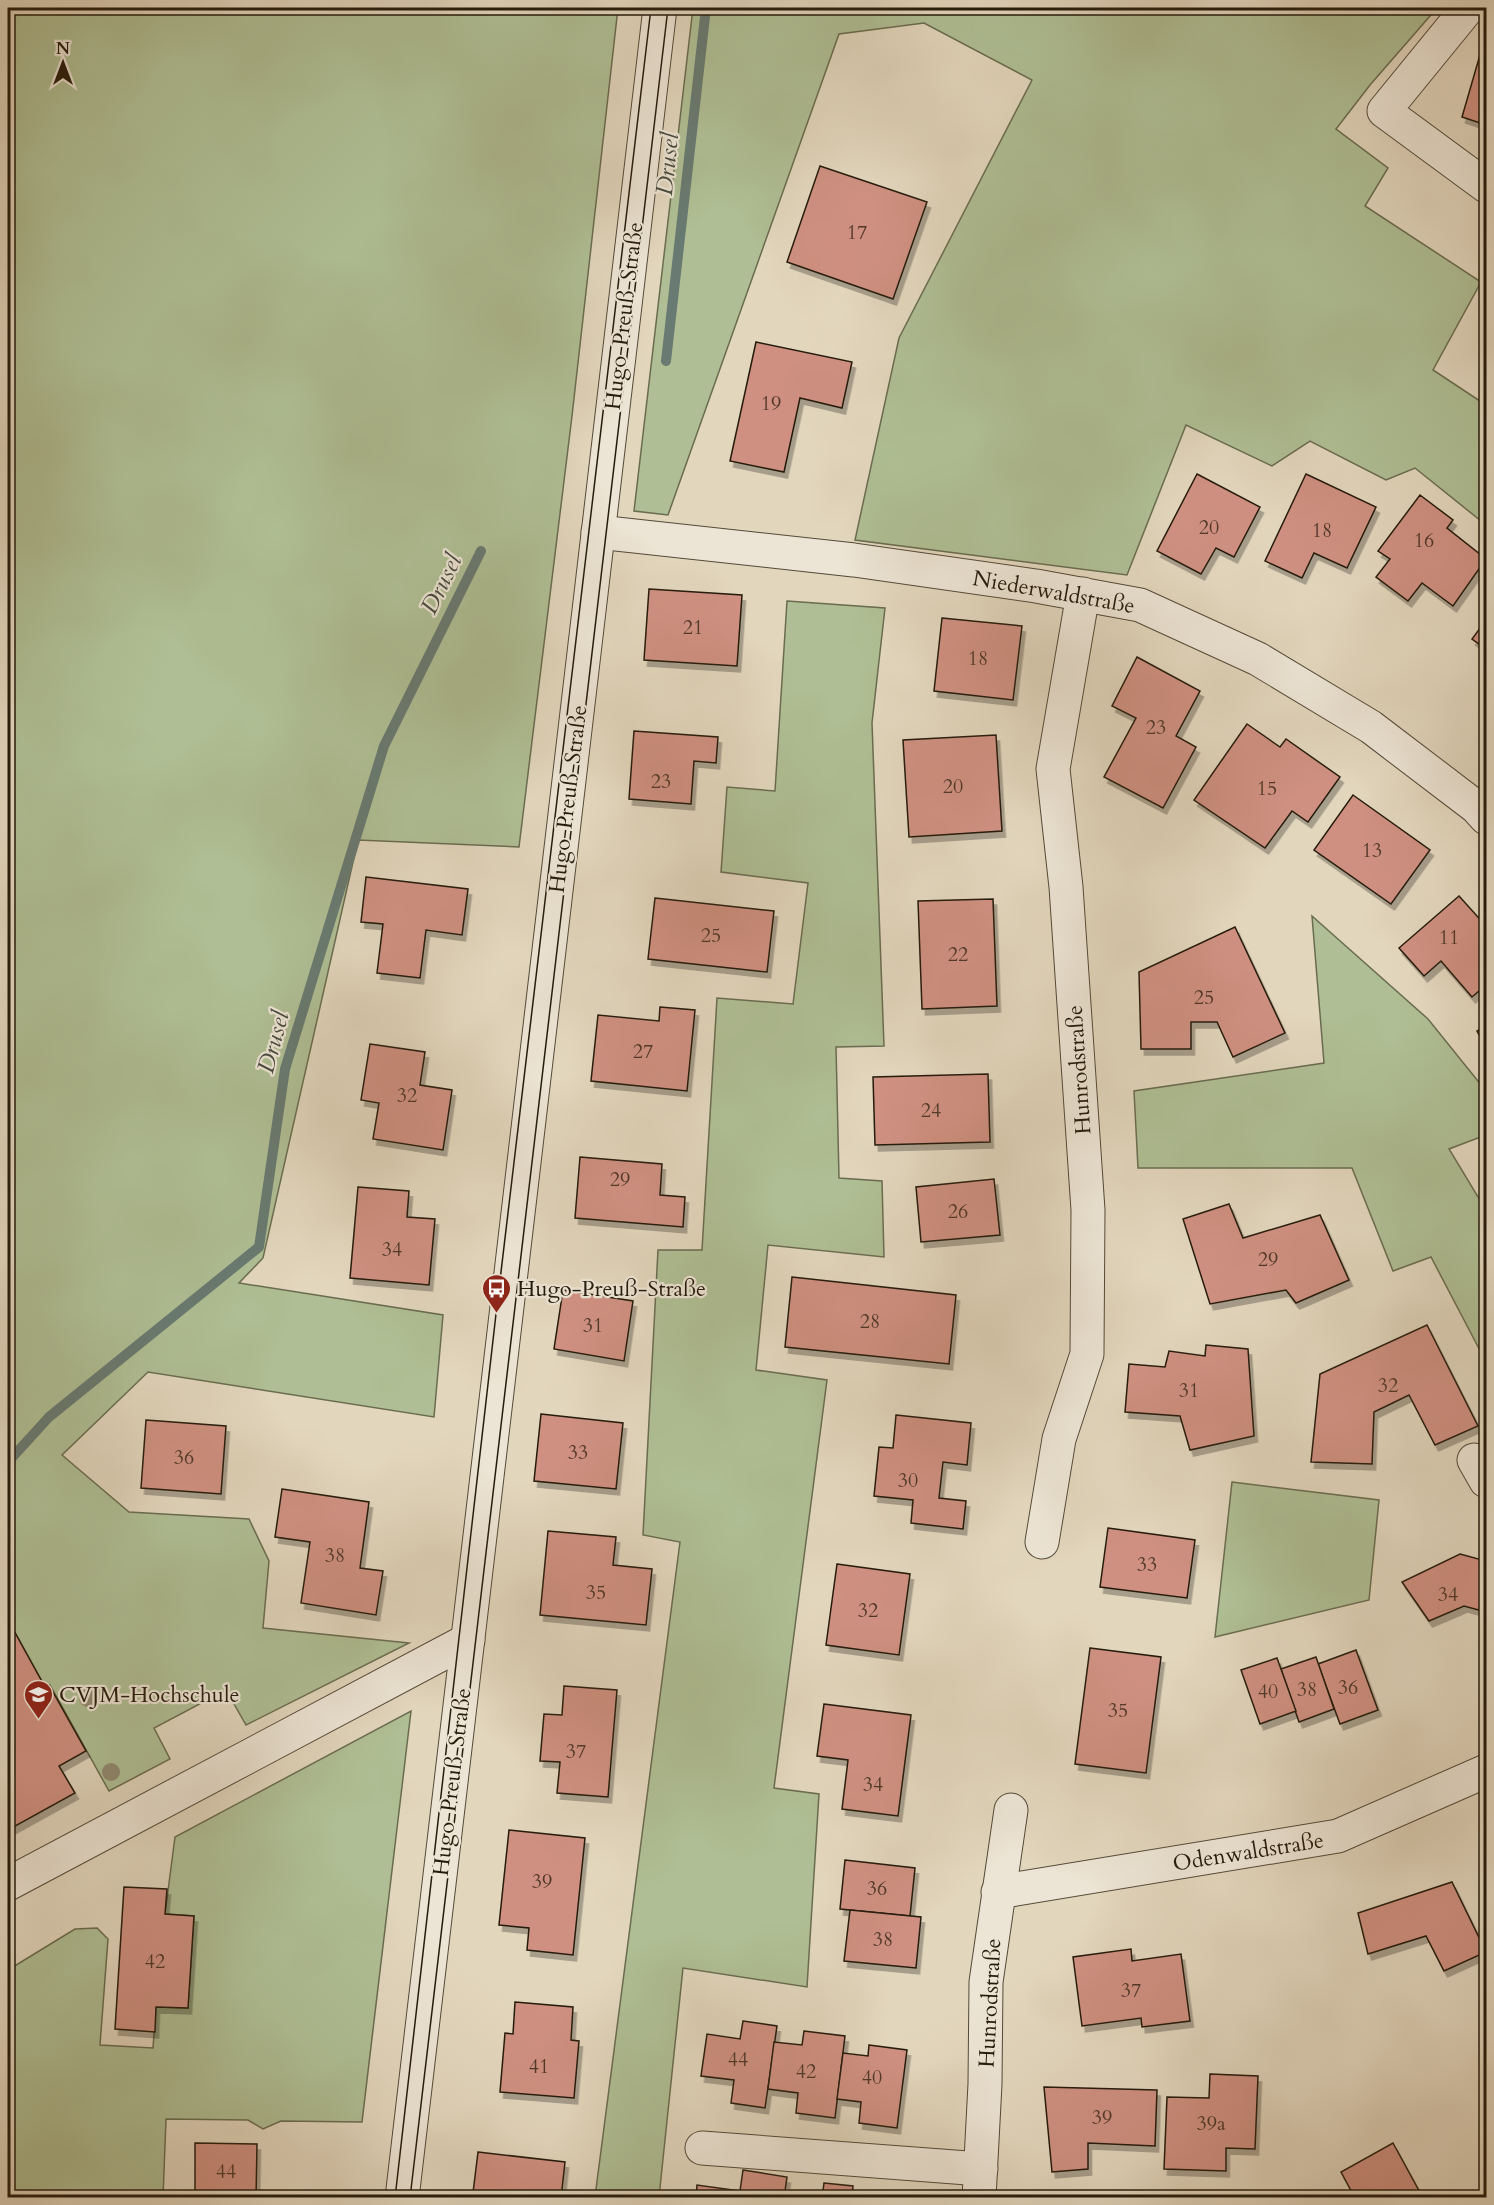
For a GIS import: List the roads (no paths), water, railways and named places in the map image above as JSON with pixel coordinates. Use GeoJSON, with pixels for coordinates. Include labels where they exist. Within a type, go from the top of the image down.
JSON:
{"type":"FeatureCollection","features":[{"type":"Feature","properties":{"kind":"street","name":"Hugo-Preuß-Straße"},"geometry":{"type":"LineString","coordinates":[[402,2198],[660,8]]}},
{"type":"Feature","properties":{"kind":"street"},"geometry":{"type":"LineString","coordinates":[[1468,8],[1384,111],[1486,186]]}},
{"type":"Feature","properties":{"kind":"street","name":"Niederwaldstraße"},"geometry":{"type":"LineString","coordinates":[[598,531],[854,560],[1083,594],[1140,605],[1258,659],[1371,727],[1476,807],[1486,818]]}},
{"type":"Feature","properties":{"kind":"street","name":"Hunrodstraße"},"geometry":{"type":"LineString","coordinates":[[1042,1542],[1059,1439],[1087,1354],[1088,1210],[1066,887],[1053,769],[1083,594]]}},
{"type":"Feature","properties":{"kind":"street"},"geometry":{"type":"LineString","coordinates":[[8,1884],[468,1640]]}},
{"type":"Feature","properties":{"kind":"street","name":"Odenwaldstraße"},"geometry":{"type":"LineString","coordinates":[[998,1893],[1338,1836],[1486,1771]]}},
{"type":"Feature","properties":{"kind":"street","name":"Hunrodstraße"},"geometry":{"type":"LineString","coordinates":[[980,2183],[986,1982],[1011,1810]]}},
{"type":"Feature","properties":{"kind":"street"},"geometry":{"type":"LineString","coordinates":[[702,2148],[980,2183]]}},
{"type":"Feature","properties":{"kind":"waterway","name":"Drusel"},"geometry":{"type":"LineString","coordinates":[[666,361],[706,8]]}},
{"type":"Feature","properties":{"kind":"waterway","name":"Drusel"},"geometry":{"type":"LineString","coordinates":[[8,1462],[49,1417],[259,1247],[285,1069],[384,746],[481,551]]}},
{"type":"Feature","properties":{"kind":"tram line"},"geometry":{"type":"LineString","coordinates":[[395,2198],[496,1314],[651,8]]}},
{"type":"Feature","properties":{"kind":"tram line"},"geometry":{"type":"LineString","coordinates":[[410,2198],[668,8]]}},
{"type":"Feature","properties":{"kind":"place","name":"Hugo-Preuß-Straße"},"geometry":{"type":"Point","coordinates":[496,1314]}},
{"type":"Feature","properties":{"kind":"place","name":"CVJM-Hochschule"},"geometry":{"type":"Point","coordinates":[38,1720]}}]}
